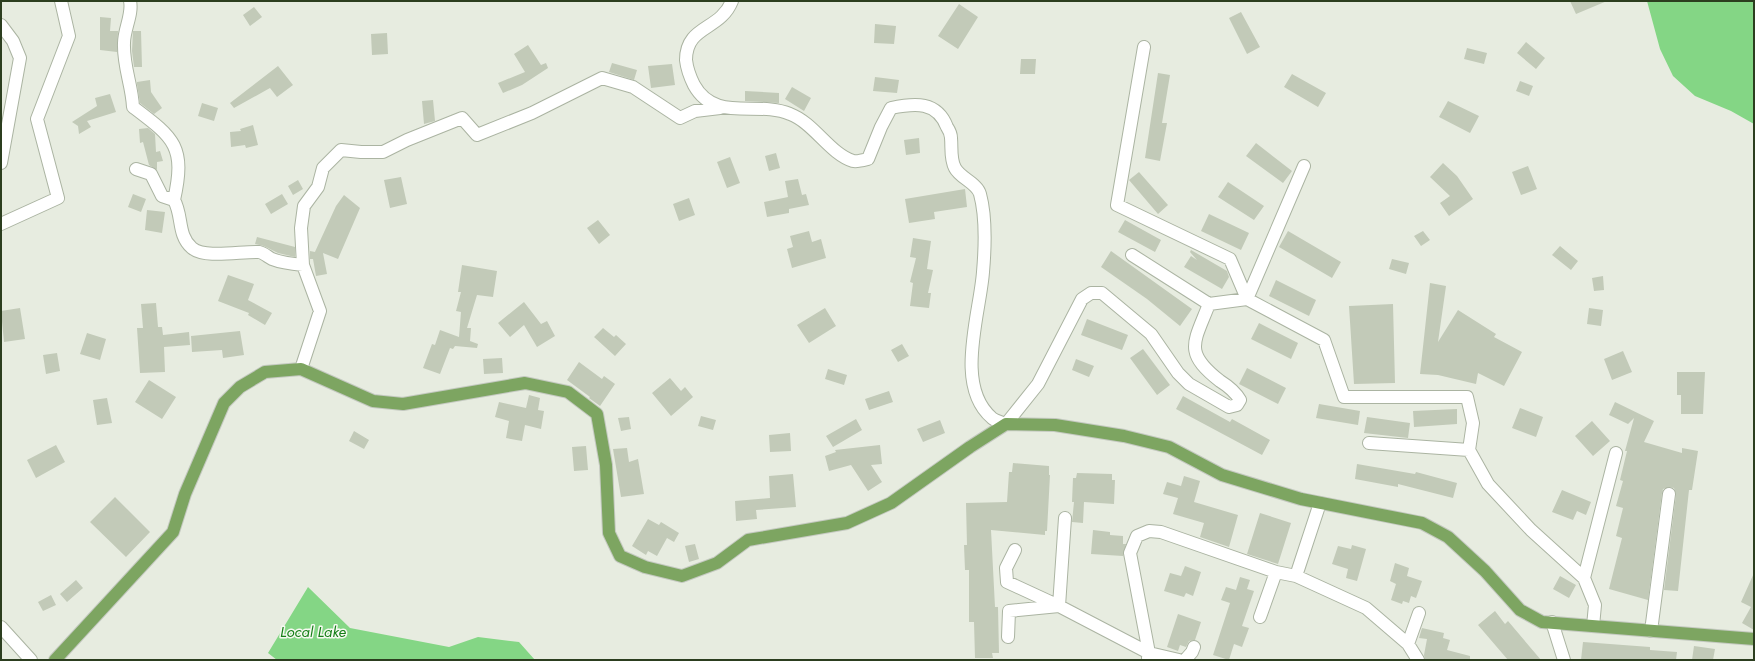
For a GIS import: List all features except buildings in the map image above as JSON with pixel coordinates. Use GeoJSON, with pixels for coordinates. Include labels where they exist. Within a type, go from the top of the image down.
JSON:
{"type":"FeatureCollection","features":[{"type":"Feature","properties":{"kind":"main road"},"geometry":{"type":"LineString","coordinates":[[55,660],[173,532],[185,494],[224,403],[240,387],[265,372],[301,369],[373,401],[403,404],[525,383],[568,392],[598,414],[606,465],[609,533],[620,556],[645,567],[682,576],[717,563],[748,540],[847,523],[891,503],[970,447],[1006,424],[1055,424],[1124,436],[1169,447],[1222,475],[1301,499],[1422,523],[1448,537],[1485,571],[1520,610],[1542,622],[1754,639]]}},
{"type":"Feature","properties":{"kind":"street"},"geometry":{"type":"LineString","coordinates":[[1,224],[58,198],[37,119],[69,36],[61,1]]}},
{"type":"Feature","properties":{"kind":"street"},"geometry":{"type":"LineString","coordinates":[[130,1],[132,8],[126,23],[124,43],[125,67],[132,91],[133,107],[164,131],[174,144],[180,165],[174,200],[177,206],[182,235],[193,249],[211,254],[261,252],[272,259],[288,264],[303,265]]}},
{"type":"Feature","properties":{"kind":"street"},"geometry":{"type":"LineString","coordinates":[[722,108],[706,102],[697,90],[689,75],[686,60],[688,45],[697,34],[724,16],[732,1]]}},
{"type":"Feature","properties":{"kind":"street"},"geometry":{"type":"LineString","coordinates":[[1,25],[14,41],[20,58],[1,163]]}},
{"type":"Feature","properties":{"kind":"street"},"geometry":{"type":"LineString","coordinates":[[1144,47],[1117,205],[1230,259],[1247,299]]}},
{"type":"Feature","properties":{"kind":"street"},"geometry":{"type":"LineString","coordinates":[[301,369],[320,311],[303,265],[301,228],[304,206],[318,187],[323,168],[341,150],[383,152],[407,140],[462,118],[477,135],[532,113],[602,78],[633,87],[680,118],[695,111],[722,108],[772,108],[792,114],[812,128],[842,155],[854,161],[868,159],[881,127],[891,108],[909,104],[927,106],[943,116],[951,137],[951,154],[955,168],[980,191],[984,211],[983,273],[972,357],[974,383],[982,408],[993,420],[1006,424],[1038,384],[1082,299],[1091,293],[1102,292],[1151,334],[1178,374],[1189,384],[1229,407],[1237,405],[1240,400],[1236,393],[1204,368],[1195,354],[1194,343],[1209,304]]}},
{"type":"Feature","properties":{"kind":"street"},"geometry":{"type":"LineString","coordinates":[[1247,299],[1304,166]]}},
{"type":"Feature","properties":{"kind":"street"},"geometry":{"type":"LineString","coordinates":[[136,169],[151,174],[162,196],[174,200]]}},
{"type":"Feature","properties":{"kind":"street"},"geometry":{"type":"LineString","coordinates":[[1132,255],[1209,304],[1247,299],[1324,340],[1344,397],[1467,397],[1473,423],[1469,450],[1488,484],[1531,530],[1584,578],[1595,605],[1593,626]]}},
{"type":"Feature","properties":{"kind":"street"},"geometry":{"type":"LineString","coordinates":[[1369,443],[1469,450]]}},
{"type":"Feature","properties":{"kind":"street"},"geometry":{"type":"LineString","coordinates":[[1584,578],[1616,454]]}},
{"type":"Feature","properties":{"kind":"street"},"geometry":{"type":"LineString","coordinates":[[1651,631],[1669,494]]}},
{"type":"Feature","properties":{"kind":"street"},"geometry":{"type":"LineString","coordinates":[[1296,576],[1320,503]]}},
{"type":"Feature","properties":{"kind":"street"},"geometry":{"type":"LineString","coordinates":[[1059,606],[1065,518]]}},
{"type":"Feature","properties":{"kind":"street"},"geometry":{"type":"LineString","coordinates":[[1148,657],[1130,553],[1137,536],[1149,531],[1161,532],[1276,572],[1296,576],[1366,608],[1408,644],[1418,660]]}},
{"type":"Feature","properties":{"kind":"street"},"geometry":{"type":"LineString","coordinates":[[1015,550],[1006,568],[1007,582],[1059,606],[1148,657],[1179,660]]}},
{"type":"Feature","properties":{"kind":"street"},"geometry":{"type":"LineString","coordinates":[[1260,618],[1276,572]]}},
{"type":"Feature","properties":{"kind":"street"},"geometry":{"type":"LineString","coordinates":[[1008,637],[1009,611],[1059,606]]}},
{"type":"Feature","properties":{"kind":"street"},"geometry":{"type":"LineString","coordinates":[[1408,644],[1418,613]]}},
{"type":"Feature","properties":{"kind":"street"},"geometry":{"type":"LineString","coordinates":[[1552,622],[1564,660]]}},
{"type":"Feature","properties":{"kind":"street"},"geometry":{"type":"LineString","coordinates":[[1,627],[31,660]]}},
{"type":"Feature","properties":{"kind":"street"},"geometry":{"type":"LineString","coordinates":[[1185,660],[1192,652],[1194,647]]}},
{"type":"Feature","properties":{"kind":"water"},"geometry":{"type":"Polygon","coordinates":[[[1647,1],[1754,1],[1754,124],[1731,111],[1695,96],[1673,76],[1660,49],[1647,1]]]}},
{"type":"Feature","properties":{"kind":"water","name":"Local Lake"},"geometry":{"type":"Polygon","coordinates":[[[308,587],[350,628],[449,647],[478,637],[519,642],[535,660],[277,660],[268,653],[308,587]]]}}]}
